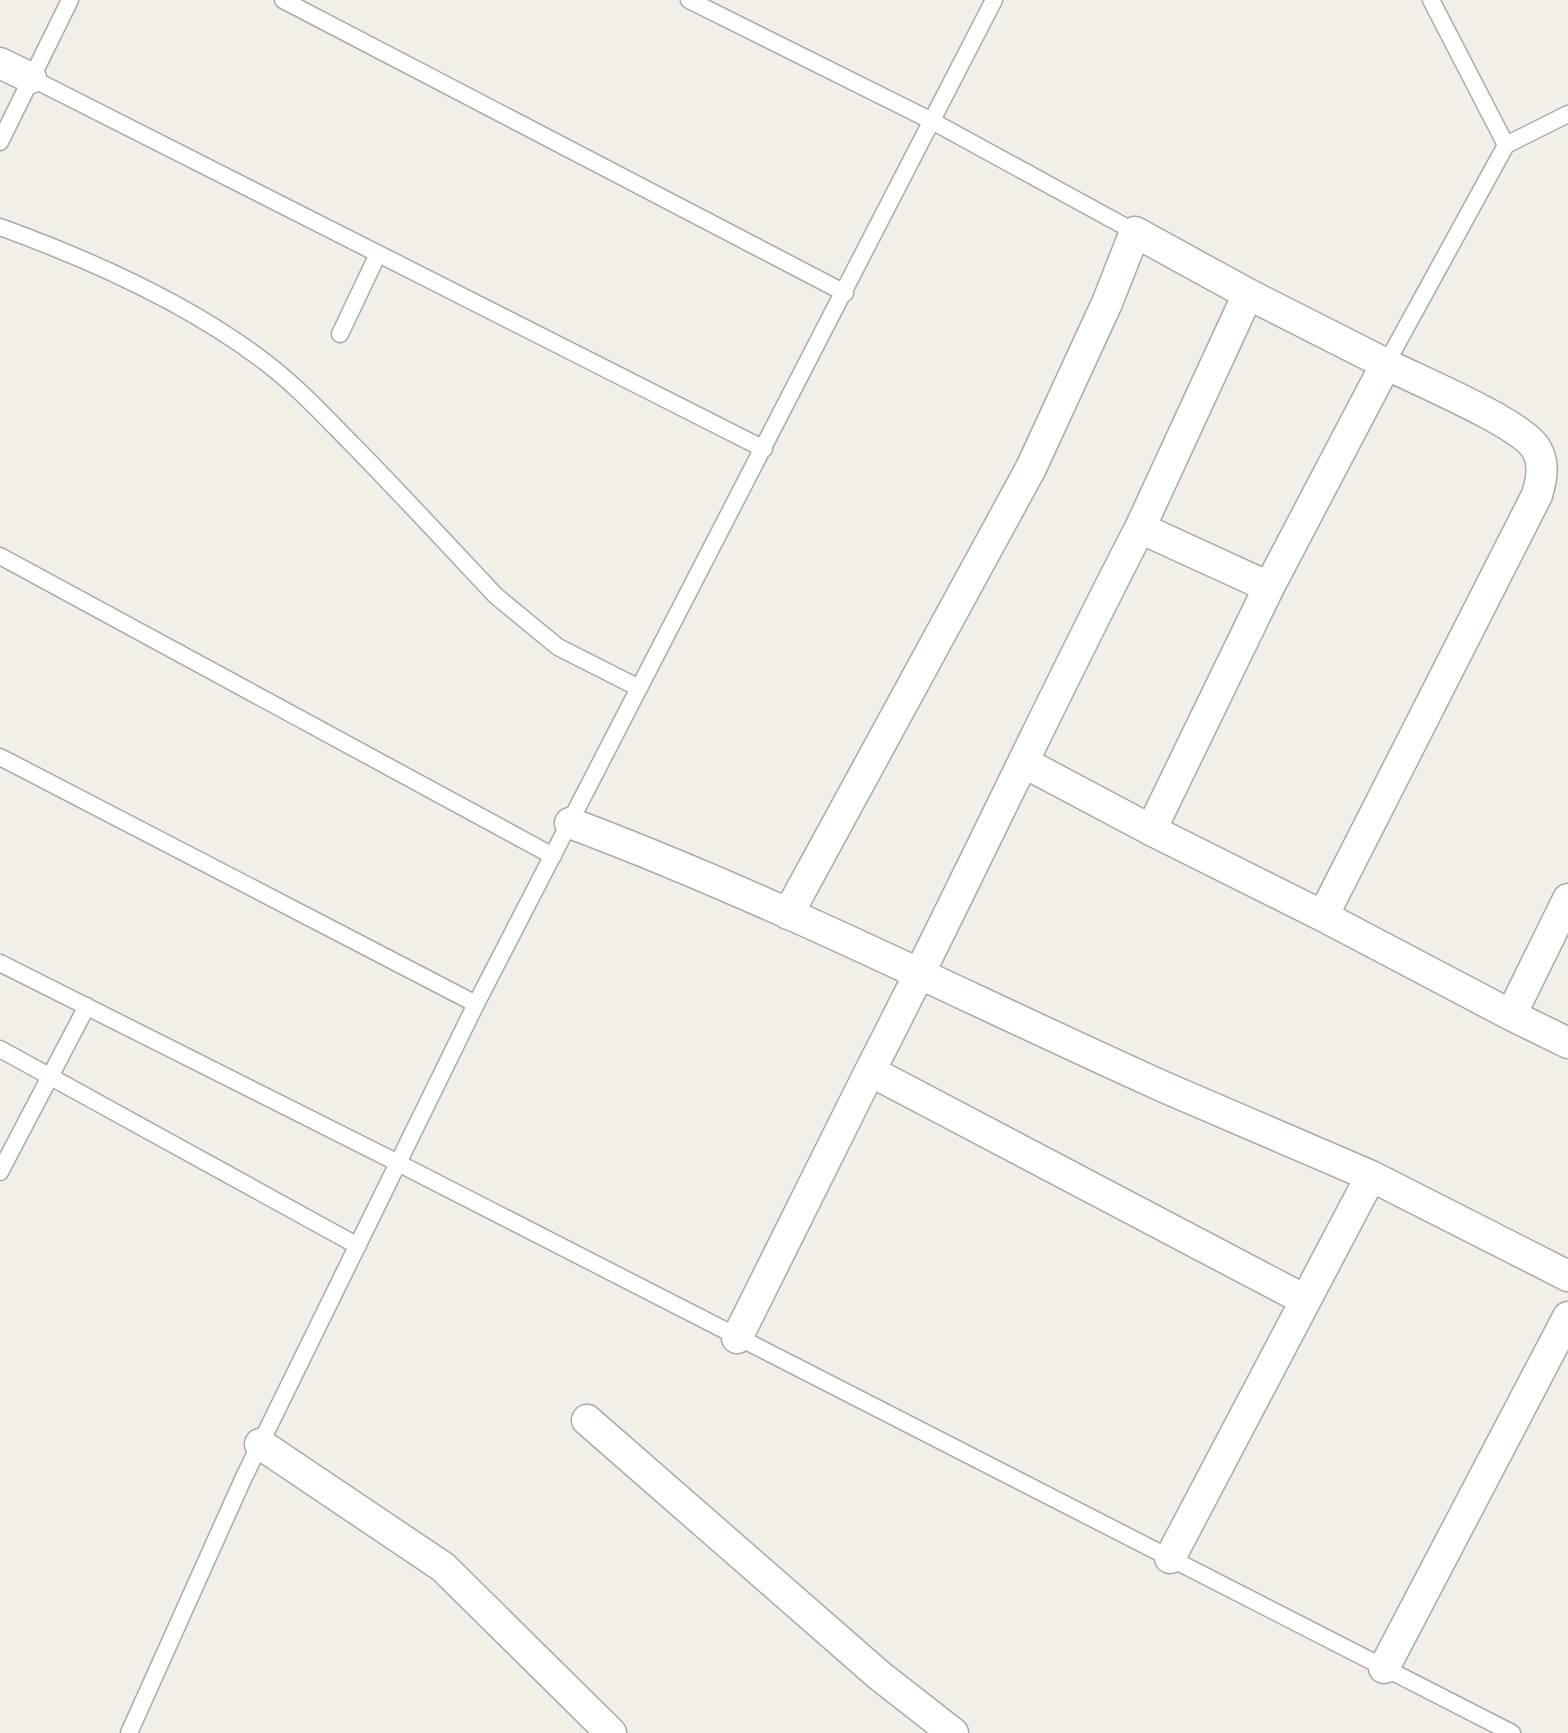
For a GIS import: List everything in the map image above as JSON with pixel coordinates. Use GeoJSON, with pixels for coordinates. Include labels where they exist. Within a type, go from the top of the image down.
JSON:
{"type":"FeatureCollection","features":[{"type":"Feature","properties":{"kind":"street"},"geometry":{"type":"LineString","coordinates":[[0,63],[31,78]]}},
{"type":"Feature","properties":{"kind":"street"},"geometry":{"type":"LineString","coordinates":[[788,914],[1031,468],[1107,303],[1135,232],[1248,294],[1517,431],[1533,444],[1543,474],[1537,495],[1323,916]]}},
{"type":"Feature","properties":{"kind":"street"},"geometry":{"type":"LineString","coordinates":[[737,1338],[1140,528],[1248,294]]}},
{"type":"Feature","properties":{"kind":"street"},"geometry":{"type":"LineString","coordinates":[[1151,830],[1269,587],[1386,364]]}},
{"type":"Feature","properties":{"kind":"street"},"geometry":{"type":"LineString","coordinates":[[1140,528],[1269,587]]}},
{"type":"Feature","properties":{"kind":"street"},"geometry":{"type":"LineString","coordinates":[[1023,762],[1568,1043]]}},
{"type":"Feature","properties":{"kind":"street"},"geometry":{"type":"LineString","coordinates":[[570,823],[788,914],[1164,1087],[1371,1176],[1568,1276]]}},
{"type":"Feature","properties":{"kind":"street"},"geometry":{"type":"LineString","coordinates":[[1511,1015],[1568,899]]}},
{"type":"Feature","properties":{"kind":"street"},"geometry":{"type":"LineString","coordinates":[[870,1071],[1305,1300]]}},
{"type":"Feature","properties":{"kind":"street"},"geometry":{"type":"LineString","coordinates":[[1170,1558],[1371,1176]]}},
{"type":"Feature","properties":{"kind":"street"},"geometry":{"type":"LineString","coordinates":[[1384,1668],[1568,1317]]}},
{"type":"Feature","properties":{"kind":"street"},"geometry":{"type":"LineString","coordinates":[[587,1420],[880,1676],[953,1733]]}},
{"type":"Feature","properties":{"kind":"street"},"geometry":{"type":"LineString","coordinates":[[260,1444],[443,1567],[611,1733]]}},
{"type":"Feature","properties":{"kind":"lane"},"geometry":{"type":"LineString","coordinates":[[0,142],[70,0]]}},
{"type":"Feature","properties":{"kind":"lane"},"geometry":{"type":"LineString","coordinates":[[283,0],[845,293]]}},
{"type":"Feature","properties":{"kind":"lane"},"geometry":{"type":"LineString","coordinates":[[689,0],[932,121],[1135,232]]}},
{"type":"Feature","properties":{"kind":"lane"},"geometry":{"type":"LineString","coordinates":[[129,1733],[260,1444],[476,1004],[994,0]]}},
{"type":"Feature","properties":{"kind":"lane"},"geometry":{"type":"LineString","coordinates":[[1431,0],[1506,145]]}},
{"type":"Feature","properties":{"kind":"lane"},"geometry":{"type":"LineString","coordinates":[[31,78],[764,449]]}},
{"type":"Feature","properties":{"kind":"lane"},"geometry":{"type":"LineString","coordinates":[[1386,364],[1506,145],[1568,114]]}},
{"type":"Feature","properties":{"kind":"lane"},"geometry":{"type":"LineString","coordinates":[[0,227],[165,299],[211,325],[265,362],[305,396],[496,596],[525,622],[558,647],[639,688]]}},
{"type":"Feature","properties":{"kind":"lane"},"geometry":{"type":"LineString","coordinates":[[340,334],[378,254]]}},
{"type":"Feature","properties":{"kind":"lane"},"geometry":{"type":"LineString","coordinates":[[0,556],[553,856]]}},
{"type":"Feature","properties":{"kind":"lane"},"geometry":{"type":"LineString","coordinates":[[0,757],[476,1004]]}},
{"type":"Feature","properties":{"kind":"lane"},"geometry":{"type":"LineString","coordinates":[[0,963],[1512,1733]]}},
{"type":"Feature","properties":{"kind":"lane"},"geometry":{"type":"LineString","coordinates":[[0,1172],[87,1006]]}},
{"type":"Feature","properties":{"kind":"lane"},"geometry":{"type":"LineString","coordinates":[[0,1049],[358,1246]]}}]}
